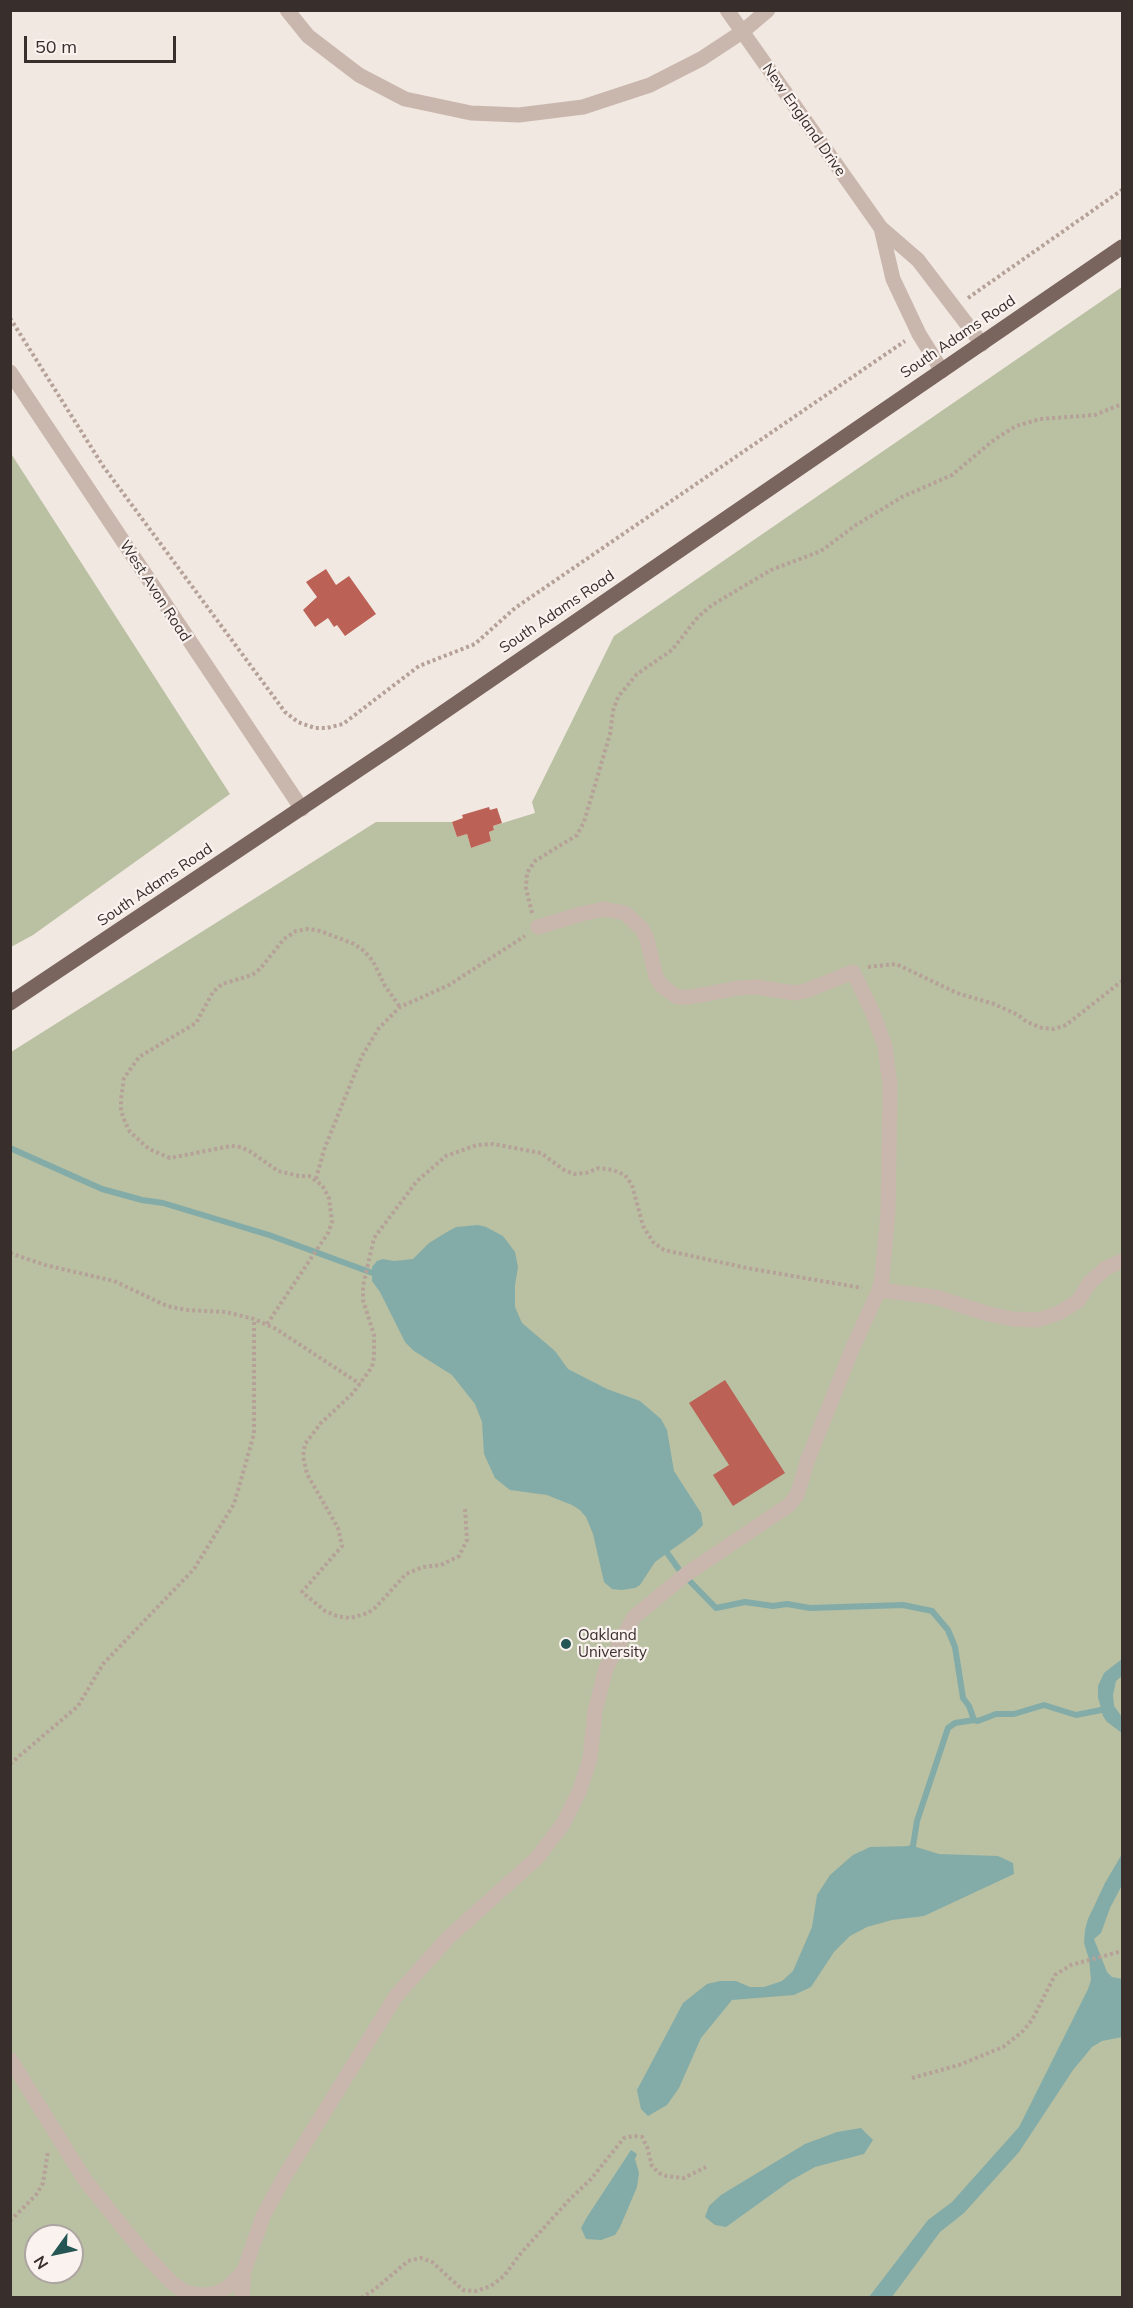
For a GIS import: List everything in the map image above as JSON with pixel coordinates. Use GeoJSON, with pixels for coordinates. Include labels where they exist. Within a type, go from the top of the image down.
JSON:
{"type":"FeatureCollection","features":[{"type":"Feature","properties":{"kind":"main road","name":"South Adams Road"},"geometry":{"type":"LineString","coordinates":[[10,1003],[302,809],[1122,247]]}},
{"type":"Feature","properties":{"kind":"street"},"geometry":{"type":"LineString","coordinates":[[287,10],[308,36],[359,75],[405,99],[471,113],[519,116],[583,107],[650,85],[701,59],[742,32],[768,10]]}},
{"type":"Feature","properties":{"kind":"street","name":"New England Drive"},"geometry":{"type":"LineString","coordinates":[[728,10],[881,228],[918,260],[982,344]]}},
{"type":"Feature","properties":{"kind":"street","name":"New England Drive"},"geometry":{"type":"LineString","coordinates":[[881,228],[893,279],[918,332],[942,371]]}},
{"type":"Feature","properties":{"kind":"street","name":"West Avon Road"},"geometry":{"type":"LineString","coordinates":[[10,372],[302,809]]}},
{"type":"Feature","properties":{"kind":"street"},"geometry":{"type":"LineString","coordinates":[[242,2298],[244,2271],[263,2216],[396,1996],[449,1937],[537,1858],[564,1824],[579,1792],[590,1759],[595,1711],[606,1668],[634,1617],[685,1575],[789,1505],[797,1495],[808,1459],[853,1347],[879,1290],[888,1212],[890,1085],[885,1046],[854,972],[795,993],[755,987],[677,997],[662,986],[656,977],[647,939],[642,929],[624,913],[604,909],[538,927]]}},
{"type":"Feature","properties":{"kind":"street"},"geometry":{"type":"LineString","coordinates":[[879,1290],[918,1294],[1013,1319],[1038,1320],[1059,1313],[1078,1301],[1090,1282],[1106,1268],[1122,1261]]}},
{"type":"Feature","properties":{"kind":"street"},"geometry":{"type":"LineString","coordinates":[[10,2060],[85,2180],[142,2251],[172,2283],[188,2295],[215,2294],[228,2287],[244,2271]]}},
{"type":"Feature","properties":{"kind":"path"},"geometry":{"type":"LineString","coordinates":[[955,306],[1122,190]]}},
{"type":"Feature","properties":{"kind":"path"},"geometry":{"type":"LineString","coordinates":[[10,318],[103,466],[285,712],[298,722],[315,728],[343,724],[419,666],[475,644],[515,608],[918,332]]}},
{"type":"Feature","properties":{"kind":"path"},"geometry":{"type":"LineString","coordinates":[[316,1179],[324,1150],[362,1056],[379,1028],[400,1007],[449,985],[538,927],[529,906],[526,888],[527,873],[536,861],[566,844],[581,829],[610,734],[613,711],[618,697],[637,674],[672,650],[698,617],[712,605],[771,570],[821,551],[902,497],[952,475],[995,439],[1016,426],[1040,419],[1095,415],[1122,404]]}},
{"type":"Feature","properties":{"kind":"path"},"geometry":{"type":"LineString","coordinates":[[267,1324],[333,1222],[332,1209],[322,1185],[309,1176],[278,1171],[241,1147],[231,1146],[170,1158],[149,1149],[130,1132],[121,1111],[122,1088],[127,1071],[139,1057],[196,1023],[213,992],[222,984],[252,975],[260,969],[275,948],[296,931],[308,929],[320,931],[354,944],[364,951],[373,961],[400,1007]]}},
{"type":"Feature","properties":{"kind":"path"},"geometry":{"type":"LineString","coordinates":[[854,972],[871,965],[896,964],[957,993],[994,1004],[1018,1015],[1027,1022],[1042,1028],[1054,1029],[1066,1025],[1122,981]]}},
{"type":"Feature","properties":{"kind":"path"},"geometry":{"type":"LineString","coordinates":[[465,1509],[467,1540],[459,1556],[441,1565],[423,1567],[406,1574],[368,1613],[350,1618],[337,1616],[325,1611],[302,1592],[342,1546],[338,1528],[306,1474],[303,1456],[305,1444],[313,1432],[360,1384],[372,1367],[374,1335],[363,1300],[363,1286],[374,1238],[427,1171],[446,1156],[477,1145],[493,1144],[541,1153],[564,1170],[574,1174],[586,1173],[599,1168],[613,1170],[625,1175],[632,1185],[643,1226],[653,1242],[664,1250],[747,1268],[879,1290]]}},
{"type":"Feature","properties":{"kind":"path"},"geometry":{"type":"LineString","coordinates":[[10,1253],[45,1265],[114,1281],[167,1306],[186,1310],[226,1312],[254,1319],[267,1324],[360,1384]]}},
{"type":"Feature","properties":{"kind":"path"},"geometry":{"type":"LineString","coordinates":[[10,1764],[78,1706],[103,1664],[194,1569],[234,1504],[254,1434],[254,1319]]}},
{"type":"Feature","properties":{"kind":"path"},"geometry":{"type":"LineString","coordinates":[[912,2078],[959,2065],[1003,2047],[1023,2031],[1032,2020],[1055,1975],[1071,1965],[1122,1951]]}},
{"type":"Feature","properties":{"kind":"path"},"geometry":{"type":"LineString","coordinates":[[10,2221],[36,2195],[43,2183],[47,2154],[56,2134]]}},
{"type":"Feature","properties":{"kind":"path"},"geometry":{"type":"LineString","coordinates":[[361,2298],[408,2261],[421,2259],[432,2262],[463,2290],[476,2291],[491,2286],[504,2276],[521,2253],[591,2179],[624,2138],[634,2136],[642,2138],[652,2166],[666,2176],[684,2178],[706,2167]]}},
{"type":"Feature","properties":{"kind":"green space","name":"Oakland University"},"geometry":{"type":"Polygon","coordinates":[[[1122,287],[1122,2297],[11,2298],[11,1052],[376,822],[452,822],[457,837],[467,834],[471,848],[491,841],[489,832],[494,830],[493,826],[535,813],[532,802],[614,636],[1122,287]]]}},
{"type":"Feature","properties":{"kind":"green space"},"geometry":{"type":"Polygon","coordinates":[[[10,452],[230,794],[33,935],[11,947],[10,452]]]}},
{"type":"Feature","properties":{"kind":"water"},"geometry":{"type":"Polygon","coordinates":[[[478,1225],[503,1236],[515,1252],[518,1267],[515,1307],[522,1323],[555,1351],[568,1369],[607,1389],[640,1401],[661,1419],[667,1430],[674,1471],[701,1513],[703,1525],[655,1562],[640,1585],[635,1588],[612,1589],[604,1582],[593,1534],[586,1517],[580,1510],[547,1495],[510,1490],[495,1478],[484,1454],[482,1422],[475,1404],[452,1375],[414,1351],[405,1342],[380,1292],[372,1281],[372,1267],[377,1261],[413,1259],[429,1243],[456,1227],[478,1225]]]}},
{"type":"Feature","properties":{"kind":"water"},"geometry":{"type":"Polygon","coordinates":[[[1122,1659],[1122,1676],[1116,1681],[1113,1695],[1114,1706],[1122,1717],[1122,1733],[1107,1722],[1103,1716],[1098,1697],[1098,1686],[1104,1673],[1122,1659]]]}},
{"type":"Feature","properties":{"kind":"water"},"geometry":{"type":"Polygon","coordinates":[[[913,1846],[939,1854],[998,1856],[1013,1863],[1014,1874],[924,1916],[892,1920],[867,1927],[850,1936],[834,1952],[811,1987],[794,1995],[732,2000],[701,2038],[679,2088],[667,2105],[648,2116],[641,2109],[637,2090],[683,2003],[707,1984],[720,1981],[736,1981],[750,1987],[764,1987],[782,1981],[793,1971],[812,1927],[817,1895],[830,1875],[853,1855],[870,1847],[913,1846]]]}},
{"type":"Feature","properties":{"kind":"water"},"geometry":{"type":"Polygon","coordinates":[[[1122,1854],[1122,1885],[1101,1933],[1094,1939],[1107,1972],[1112,1977],[1122,1979],[1122,2037],[1102,2041],[1092,2047],[1073,2070],[1019,2152],[964,2213],[940,2232],[892,2297],[869,2297],[928,2220],[952,2202],[1019,2127],[1088,1989],[1091,1980],[1089,1959],[1084,1943],[1085,1930],[1105,1883],[1122,1854]]]}},
{"type":"Feature","properties":{"kind":"water"},"geometry":{"type":"Polygon","coordinates":[[[861,2128],[873,2140],[864,2154],[815,2167],[790,2181],[726,2227],[715,2225],[705,2217],[709,2206],[721,2195],[805,2144],[837,2132],[861,2128]]]}},
{"type":"Feature","properties":{"kind":"water"},"geometry":{"type":"Polygon","coordinates":[[[631,2150],[637,2154],[635,2159],[639,2173],[637,2187],[620,2227],[615,2235],[601,2240],[586,2239],[581,2228],[631,2150]]]}},
{"type":"Feature","properties":{"kind":"building"},"geometry":{"type":"Polygon","coordinates":[[[326,569],[336,585],[349,576],[376,614],[345,636],[337,625],[334,627],[328,618],[315,627],[303,610],[317,597],[306,582],[326,569]]]}},
{"type":"Feature","properties":{"kind":"building"},"geometry":{"type":"Polygon","coordinates":[[[489,807],[490,810],[497,808],[502,823],[493,826],[494,830],[489,832],[491,841],[471,848],[467,834],[457,837],[452,822],[463,818],[462,815],[489,807]]]}},
{"type":"Feature","properties":{"kind":"building"},"geometry":{"type":"Polygon","coordinates":[[[725,1380],[785,1473],[733,1506],[713,1475],[729,1465],[689,1403],[725,1380]]]}},
{"type":"Feature","properties":{"kind":"waterway"},"geometry":{"type":"LineString","coordinates":[[10,1148],[102,1189],[163,1203],[269,1235],[378,1275]]}},
{"type":"Feature","properties":{"kind":"waterway"},"geometry":{"type":"LineString","coordinates":[[663,1547],[680,1571],[716,1608],[745,1602],[773,1606],[787,1604],[810,1608],[903,1605],[932,1611],[948,1630],[955,1647],[963,1698],[974,1720]]}},
{"type":"Feature","properties":{"kind":"waterway"},"geometry":{"type":"LineString","coordinates":[[908,1850],[913,1846],[917,1821],[948,1728],[955,1723],[978,1721],[996,1714],[1014,1714],[1044,1705],[1076,1715],[1101,1710]]}},
{"type":"Feature","properties":{"kind":"place","name":"Oakland University"},"geometry":{"type":"Point","coordinates":[566,1644]}}]}
